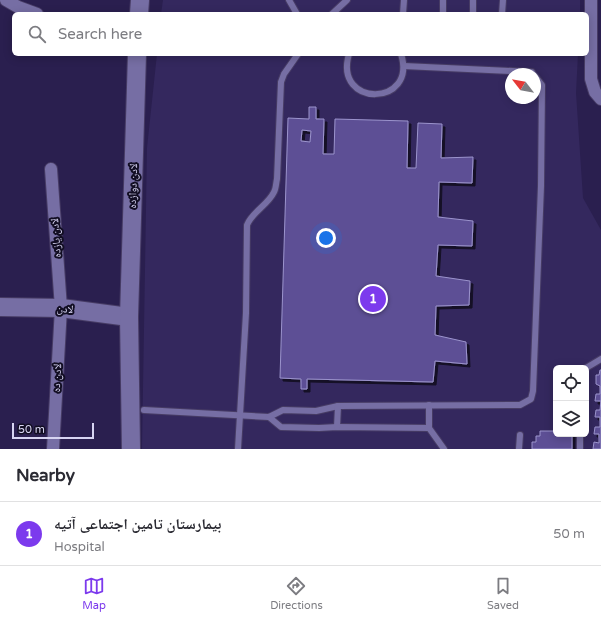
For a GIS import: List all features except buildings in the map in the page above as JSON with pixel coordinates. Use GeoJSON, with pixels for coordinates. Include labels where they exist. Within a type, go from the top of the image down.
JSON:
{"type":"FeatureCollection","features":[{"type":"Feature","properties":{"kind":"street"},"geometry":{"type":"LineString","coordinates":[[6,0],[18,7],[32,12]]}},
{"type":"Feature","properties":{"kind":"street"},"geometry":{"type":"LineString","coordinates":[[139,12],[140,0]]}},
{"type":"Feature","properties":{"kind":"street"},"geometry":{"type":"LineString","coordinates":[[591,0],[591,79],[596,92],[601,99]]}},
{"type":"Feature","properties":{"kind":"street","name":"لادن دوازده"},"geometry":{"type":"LineString","coordinates":[[131,449],[129,317],[137,56]]}},
{"type":"Feature","properties":{"kind":"street","name":"لادن یازده"},"geometry":{"type":"LineString","coordinates":[[51,169],[60,308]]}},
{"type":"Feature","properties":{"kind":"street","name":"لادن"},"geometry":{"type":"LineString","coordinates":[[0,307],[60,308],[129,317]]}},
{"type":"Feature","properties":{"kind":"street","name":"لادن ده"},"geometry":{"type":"LineString","coordinates":[[53,449],[60,308]]}},
{"type":"Feature","properties":{"kind":"lane"},"geometry":{"type":"LineString","coordinates":[[289,0],[296,12]]}},
{"type":"Feature","properties":{"kind":"lane"},"geometry":{"type":"LineString","coordinates":[[334,12],[347,0]]}},
{"type":"Feature","properties":{"kind":"lane"},"geometry":{"type":"LineString","coordinates":[[403,12],[404,0]]}},
{"type":"Feature","properties":{"kind":"lane"},"geometry":{"type":"LineString","coordinates":[[443,0],[443,12]]}},
{"type":"Feature","properties":{"kind":"lane"},"geometry":{"type":"LineString","coordinates":[[473,0],[473,12]]}},
{"type":"Feature","properties":{"kind":"lane"},"geometry":{"type":"LineString","coordinates":[[502,12],[503,0]]}},
{"type":"Feature","properties":{"kind":"lane"},"geometry":{"type":"LineString","coordinates":[[238,449],[246,313],[247,225],[250,219],[274,192],[277,179],[281,82],[284,74],[297,56]]}},
{"type":"Feature","properties":{"kind":"lane"},"geometry":{"type":"LineString","coordinates":[[348,56],[346,65],[348,75],[353,85],[361,92],[371,95],[382,94],[392,90],[399,83],[404,73],[402,56]]}},
{"type":"Feature","properties":{"kind":"lane"},"geometry":{"type":"LineString","coordinates":[[404,66],[505,70]]}},
{"type":"Feature","properties":{"kind":"lane"},"geometry":{"type":"LineString","coordinates":[[144,410],[269,417],[283,410],[316,411],[338,406],[520,405],[531,399],[533,391],[541,163],[541,85]]}},
{"type":"Feature","properties":{"kind":"lane"},"geometry":{"type":"LineString","coordinates":[[589,366],[601,359]]}},
{"type":"Feature","properties":{"kind":"lane"},"geometry":{"type":"LineString","coordinates":[[428,405],[429,428],[444,449]]}},
{"type":"Feature","properties":{"kind":"lane"},"geometry":{"type":"LineString","coordinates":[[337,427],[338,406]]}},
{"type":"Feature","properties":{"kind":"lane"},"geometry":{"type":"LineString","coordinates":[[269,417],[280,427],[429,428]]}},
{"type":"Feature","properties":{"kind":"lane"},"geometry":{"type":"LineString","coordinates":[[519,449],[520,435]]}},
{"type":"Feature","properties":{"kind":"lane"},"geometry":{"type":"LineString","coordinates":[[580,437],[580,449]]}},
{"type":"Feature","properties":{"kind":"shaded area"},"geometry":{"type":"Polygon","coordinates":[[[163,0],[580,0],[580,12],[161,12],[163,0]]]}},
{"type":"Feature","properties":{"kind":"shaded area"},"geometry":{"type":"Polygon","coordinates":[[[157,56],[578,56],[576,93],[583,198],[601,230],[601,449],[142,449],[147,148],[157,56]]]}},
{"type":"Feature","properties":{"kind":"place","name":"بیمارستان تامین اجتماعی آتیه"},"geometry":{"type":"Point","coordinates":[373,299]}}]}
